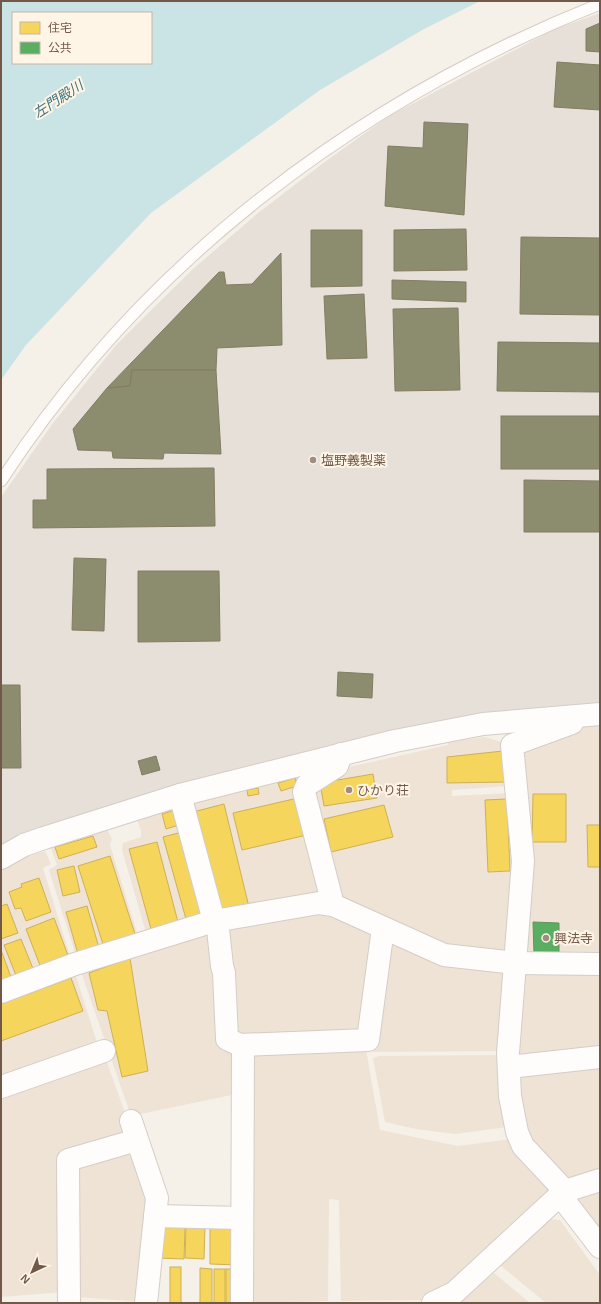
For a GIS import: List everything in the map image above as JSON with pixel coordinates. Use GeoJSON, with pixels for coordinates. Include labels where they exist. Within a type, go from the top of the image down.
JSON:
{"type":"FeatureCollection","features":[{"type":"Feature","properties":{"kind":"street"},"geometry":{"type":"LineString","coordinates":[[1,858],[24,845],[180,795],[341,754],[395,741],[483,724],[594,714]]}},
{"type":"Feature","properties":{"kind":"street"},"geometry":{"type":"LineString","coordinates":[[594,714],[579,721],[512,745],[523,861],[509,1067],[510,1096],[517,1132],[523,1146],[562,1193],[600,1246]]}},
{"type":"Feature","properties":{"kind":"street"},"geometry":{"type":"LineString","coordinates":[[483,724],[512,748]]}},
{"type":"Feature","properties":{"kind":"street"},"geometry":{"type":"LineString","coordinates":[[333,905],[304,792],[307,785],[337,766],[341,754]]}},
{"type":"Feature","properties":{"kind":"street"},"geometry":{"type":"LineString","coordinates":[[180,795],[215,920],[224,972],[227,1039],[240,1045],[368,1040],[384,928]]}},
{"type":"Feature","properties":{"kind":"street"},"geometry":{"type":"LineString","coordinates":[[1,992],[75,964],[215,920],[319,903],[333,905],[444,955],[516,963],[600,964]]}},
{"type":"Feature","properties":{"kind":"street"},"geometry":{"type":"LineString","coordinates":[[240,1045],[243,1050],[242,1303]]}},
{"type":"Feature","properties":{"kind":"street"},"geometry":{"type":"LineString","coordinates":[[1,1087],[104,1051]]}},
{"type":"Feature","properties":{"kind":"street"},"geometry":{"type":"LineString","coordinates":[[509,1067],[581,1061],[600,1057]]}},
{"type":"Feature","properties":{"kind":"street"},"geometry":{"type":"LineString","coordinates":[[69,1303],[68,1160],[134,1130],[157,1198],[146,1303]]}},
{"type":"Feature","properties":{"kind":"street"},"geometry":{"type":"LineString","coordinates":[[433,1303],[454,1293],[562,1193],[600,1180]]}},
{"type":"Feature","properties":{"kind":"street"},"geometry":{"type":"LineString","coordinates":[[155,1216],[242,1218]]}},
{"type":"Feature","properties":{"kind":"lane"},"geometry":{"type":"LineString","coordinates":[[1,481],[32,434],[116,331],[172,275],[234,220],[325,150],[378,114],[498,49],[564,18],[600,4]]}},
{"type":"Feature","properties":{"kind":"shaded area","name":"塩野義製薬"},"geometry":{"type":"Polygon","coordinates":[[[600,13],[600,703],[509,710],[320,748],[165,788],[46,826],[1,847],[1,497],[53,423],[117,344],[193,269],[258,213],[326,161],[389,116],[553,30],[600,13]]]}},
{"type":"Feature","properties":{"kind":"shaded area"},"geometry":{"type":"Polygon","coordinates":[[[600,723],[600,959],[523,959],[517,746],[588,724],[600,723]]]}},
{"type":"Feature","properties":{"kind":"shaded area"},"geometry":{"type":"Polygon","coordinates":[[[485,737],[498,741],[507,747],[509,786],[452,790],[452,796],[511,793],[518,864],[513,957],[443,950],[335,903],[309,784],[340,769],[448,745],[448,742],[485,737]]]}},
{"type":"Feature","properties":{"kind":"shaded area"},"geometry":{"type":"Polygon","coordinates":[[[323,767],[301,787],[328,896],[216,916],[185,803],[323,767]]]}},
{"type":"Feature","properties":{"kind":"shaded area"},"geometry":{"type":"Polygon","coordinates":[[[180,804],[211,917],[147,936],[122,850],[123,843],[141,837],[141,831],[137,819],[180,804]]]}},
{"type":"Feature","properties":{"kind":"shaded area"},"geometry":{"type":"Polygon","coordinates":[[[107,829],[112,839],[110,845],[139,939],[77,959],[49,870],[57,865],[51,848],[107,829]]]}},
{"type":"Feature","properties":{"kind":"shaded area"},"geometry":{"type":"Polygon","coordinates":[[[45,851],[51,864],[43,868],[71,960],[1,988],[1,869],[16,860],[45,851]]]}},
{"type":"Feature","properties":{"kind":"shaded area"},"geometry":{"type":"Polygon","coordinates":[[[318,910],[379,931],[365,1035],[232,1034],[220,925],[318,910]]]}},
{"type":"Feature","properties":{"kind":"shaded area"},"geometry":{"type":"Polygon","coordinates":[[[215,927],[220,982],[222,1051],[238,1050],[236,1094],[131,1116],[80,969],[215,927]]]}},
{"type":"Feature","properties":{"kind":"shaded area"},"geometry":{"type":"Polygon","coordinates":[[[385,938],[509,965],[501,1051],[373,1052],[372,1037],[385,938]]]}},
{"type":"Feature","properties":{"kind":"shaded area"},"geometry":{"type":"Polygon","coordinates":[[[522,968],[600,969],[600,1055],[514,1063],[522,968]]]}},
{"type":"Feature","properties":{"kind":"shaded area"},"geometry":{"type":"Polygon","coordinates":[[[74,970],[98,1046],[1,1080],[1,998],[74,970]]]}},
{"type":"Feature","properties":{"kind":"shaded area"},"geometry":{"type":"Polygon","coordinates":[[[365,1044],[380,1130],[458,1146],[512,1139],[556,1188],[480,1265],[422,1300],[341,1301],[339,1200],[329,1199],[328,1301],[250,1303],[248,1050],[365,1044]]]}},
{"type":"Feature","properties":{"kind":"shaded area"},"geometry":{"type":"Polygon","coordinates":[[[501,1055],[507,1127],[455,1134],[416,1129],[385,1122],[373,1058],[379,1056],[501,1055]]]}},
{"type":"Feature","properties":{"kind":"shaded area"},"geometry":{"type":"Polygon","coordinates":[[[105,1057],[133,1135],[62,1158],[64,1292],[1,1297],[1,1092],[105,1057]]]}},
{"type":"Feature","properties":{"kind":"shaded area"},"geometry":{"type":"Polygon","coordinates":[[[600,1059],[600,1170],[561,1181],[528,1145],[515,1069],[600,1059]]]}},
{"type":"Feature","properties":{"kind":"shaded area"},"geometry":{"type":"Polygon","coordinates":[[[136,1146],[153,1198],[143,1302],[76,1297],[73,1164],[136,1146]]]}},
{"type":"Feature","properties":{"kind":"shaded area"},"geometry":{"type":"Polygon","coordinates":[[[600,1188],[600,1228],[574,1196],[600,1188]]]}},
{"type":"Feature","properties":{"kind":"shaded area"},"geometry":{"type":"Polygon","coordinates":[[[548,1219],[560,1220],[600,1275],[600,1303],[546,1303],[500,1265],[548,1219]]]}},
{"type":"Feature","properties":{"kind":"shaded area"},"geometry":{"type":"Polygon","coordinates":[[[494,1273],[530,1303],[460,1303],[494,1273]]]}},
{"type":"Feature","properties":{"kind":"water","name":"左門殿川"},"geometry":{"type":"Polygon","coordinates":[[[1,1],[480,1],[424,29],[320,90],[151,213],[26,345],[1,380],[1,1]]]}},
{"type":"Feature","properties":{"kind":"building: 住宅"},"geometry":{"type":"Polygon","coordinates":[[[503,751],[505,782],[447,783],[447,757],[503,751]]]}},
{"type":"Feature","properties":{"kind":"building: 住宅","name":"ひかり荘"},"geometry":{"type":"Polygon","coordinates":[[[373,774],[377,798],[324,806],[320,783],[373,774]]]}},
{"type":"Feature","properties":{"kind":"building: 住宅"},"geometry":{"type":"Polygon","coordinates":[[[295,778],[297,786],[281,791],[278,783],[295,778]]]}},
{"type":"Feature","properties":{"kind":"building: 住宅"},"geometry":{"type":"Polygon","coordinates":[[[258,788],[259,794],[248,796],[247,790],[258,788]]]}},
{"type":"Feature","properties":{"kind":"building: 住宅"},"geometry":{"type":"Polygon","coordinates":[[[533,794],[566,794],[566,842],[532,842],[533,794]]]}},
{"type":"Feature","properties":{"kind":"building: 住宅"},"geometry":{"type":"Polygon","coordinates":[[[298,798],[307,835],[242,850],[233,813],[298,798]]]}},
{"type":"Feature","properties":{"kind":"building: 住宅"},"geometry":{"type":"Polygon","coordinates":[[[507,799],[510,871],[488,872],[485,800],[507,799]]]}},
{"type":"Feature","properties":{"kind":"building: 住宅"},"geometry":{"type":"Polygon","coordinates":[[[224,804],[249,907],[217,911],[193,812],[224,804]]]}},
{"type":"Feature","properties":{"kind":"building: 住宅"},"geometry":{"type":"Polygon","coordinates":[[[384,805],[393,837],[331,852],[324,819],[384,805]]]}},
{"type":"Feature","properties":{"kind":"building: 住宅"},"geometry":{"type":"Polygon","coordinates":[[[178,809],[182,824],[166,829],[162,814],[178,809]]]}},
{"type":"Feature","properties":{"kind":"building: 住宅"},"geometry":{"type":"Polygon","coordinates":[[[587,825],[600,825],[600,867],[588,867],[587,825]]]}},
{"type":"Feature","properties":{"kind":"building: 住宅"},"geometry":{"type":"Polygon","coordinates":[[[186,831],[209,914],[186,919],[163,837],[186,831]]]}},
{"type":"Feature","properties":{"kind":"building: 住宅"},"geometry":{"type":"Polygon","coordinates":[[[93,836],[97,847],[59,859],[55,847],[93,836]]]}},
{"type":"Feature","properties":{"kind":"building: 住宅"},"geometry":{"type":"Polygon","coordinates":[[[157,842],[178,922],[151,929],[129,849],[157,842]]]}},
{"type":"Feature","properties":{"kind":"building: 住宅"},"geometry":{"type":"Polygon","coordinates":[[[110,856],[135,934],[103,944],[78,866],[110,856]]]}},
{"type":"Feature","properties":{"kind":"building: 住宅"},"geometry":{"type":"Polygon","coordinates":[[[74,866],[80,892],[63,896],[57,870],[74,866]]]}},
{"type":"Feature","properties":{"kind":"building: 住宅"},"geometry":{"type":"Polygon","coordinates":[[[39,878],[51,912],[26,921],[21,908],[15,909],[9,892],[22,887],[21,884],[39,878]]]}},
{"type":"Feature","properties":{"kind":"building: 住宅"},"geometry":{"type":"Polygon","coordinates":[[[7,904],[18,933],[1,939],[1,906],[7,904]]]}},
{"type":"Feature","properties":{"kind":"building: 住宅"},"geometry":{"type":"Polygon","coordinates":[[[87,906],[99,948],[78,954],[66,912],[87,906]]]}},
{"type":"Feature","properties":{"kind":"building: 住宅"},"geometry":{"type":"Polygon","coordinates":[[[54,918],[69,958],[41,968],[26,929],[54,918]]]}},
{"type":"Feature","properties":{"kind":"building: 住宅"},"geometry":{"type":"Polygon","coordinates":[[[21,939],[34,971],[17,978],[4,945],[21,939]]]}},
{"type":"Feature","properties":{"kind":"building: 住宅"},"geometry":{"type":"Polygon","coordinates":[[[1,950],[12,980],[1,984],[1,950]]]}},
{"type":"Feature","properties":{"kind":"building: 住宅"},"geometry":{"type":"Polygon","coordinates":[[[130,958],[148,1071],[122,1077],[107,1011],[98,1010],[89,973],[130,958]]]}},
{"type":"Feature","properties":{"kind":"building: 住宅"},"geometry":{"type":"Polygon","coordinates":[[[71,978],[83,1011],[1,1041],[1,1004],[71,978]]]}},
{"type":"Feature","properties":{"kind":"building: 住宅"},"geometry":{"type":"Polygon","coordinates":[[[159,1227],[185,1227],[184,1259],[158,1258],[159,1227]]]}},
{"type":"Feature","properties":{"kind":"building: 住宅"},"geometry":{"type":"Polygon","coordinates":[[[186,1227],[205,1227],[204,1259],[185,1258],[186,1227]]]}},
{"type":"Feature","properties":{"kind":"building: 住宅"},"geometry":{"type":"Polygon","coordinates":[[[210,1227],[239,1228],[238,1265],[210,1264],[210,1227]]]}},
{"type":"Feature","properties":{"kind":"building: 住宅"},"geometry":{"type":"Polygon","coordinates":[[[170,1267],[181,1267],[181,1303],[170,1303],[170,1267]]]}},
{"type":"Feature","properties":{"kind":"building: 住宅"},"geometry":{"type":"Polygon","coordinates":[[[200,1268],[212,1269],[212,1303],[200,1303],[200,1268]]]}},
{"type":"Feature","properties":{"kind":"building: 住宅"},"geometry":{"type":"Polygon","coordinates":[[[214,1269],[225,1269],[225,1303],[214,1303],[214,1269]]]}},
{"type":"Feature","properties":{"kind":"building: 住宅"},"geometry":{"type":"Polygon","coordinates":[[[226,1269],[238,1269],[238,1303],[226,1303],[226,1269]]]}},
{"type":"Feature","properties":{"kind":"building: 公共","name":"興法寺"},"geometry":{"type":"Polygon","coordinates":[[[533,922],[559,923],[559,953],[534,954],[533,922]]]}},
{"type":"Feature","properties":{"kind":"building: 工業"},"geometry":{"type":"Polygon","coordinates":[[[600,23],[600,52],[586,51],[586,29],[600,23]]]}},
{"type":"Feature","properties":{"kind":"building: 工業"},"geometry":{"type":"Polygon","coordinates":[[[557,62],[600,65],[600,110],[554,107],[557,62]]]}},
{"type":"Feature","properties":{"kind":"building: 工業"},"geometry":{"type":"Polygon","coordinates":[[[424,122],[468,124],[464,215],[385,206],[388,146],[423,148],[424,122]]]}},
{"type":"Feature","properties":{"kind":"building: 工業"},"geometry":{"type":"Polygon","coordinates":[[[466,229],[467,270],[394,271],[394,230],[466,229]]]}},
{"type":"Feature","properties":{"kind":"building: 工業"},"geometry":{"type":"Polygon","coordinates":[[[311,230],[362,230],[362,286],[311,287],[311,230]]]}},
{"type":"Feature","properties":{"kind":"building: 工業"},"geometry":{"type":"Polygon","coordinates":[[[521,237],[600,238],[600,315],[520,314],[521,237]]]}},
{"type":"Feature","properties":{"kind":"building: 工業"},"geometry":{"type":"Polygon","coordinates":[[[281,253],[282,345],[217,348],[216,370],[132,370],[130,386],[107,388],[219,272],[224,272],[226,285],[252,284],[281,253]]]}},
{"type":"Feature","properties":{"kind":"building: 工業"},"geometry":{"type":"Polygon","coordinates":[[[392,280],[466,282],[466,302],[392,299],[392,280]]]}},
{"type":"Feature","properties":{"kind":"building: 工業"},"geometry":{"type":"Polygon","coordinates":[[[364,294],[367,358],[327,359],[324,296],[364,294]]]}},
{"type":"Feature","properties":{"kind":"building: 工業"},"geometry":{"type":"Polygon","coordinates":[[[458,308],[460,390],[395,391],[393,309],[458,308]]]}},
{"type":"Feature","properties":{"kind":"building: 工業"},"geometry":{"type":"Polygon","coordinates":[[[498,342],[600,343],[600,392],[497,391],[498,342]]]}},
{"type":"Feature","properties":{"kind":"building: 工業"},"geometry":{"type":"Polygon","coordinates":[[[132,370],[216,370],[221,454],[164,453],[163,459],[113,458],[112,451],[78,450],[73,429],[107,388],[130,386],[132,370]]]}},
{"type":"Feature","properties":{"kind":"building: 工業"},"geometry":{"type":"Polygon","coordinates":[[[501,416],[600,416],[600,469],[501,469],[501,416]]]}},
{"type":"Feature","properties":{"kind":"building: 工業"},"geometry":{"type":"Polygon","coordinates":[[[214,468],[215,526],[33,528],[33,500],[47,500],[47,469],[214,468]]]}},
{"type":"Feature","properties":{"kind":"building: 工業"},"geometry":{"type":"Polygon","coordinates":[[[524,480],[600,481],[600,532],[524,532],[524,480]]]}},
{"type":"Feature","properties":{"kind":"building: 工業"},"geometry":{"type":"Polygon","coordinates":[[[74,558],[106,559],[104,631],[72,630],[74,558]]]}},
{"type":"Feature","properties":{"kind":"building: 工業"},"geometry":{"type":"Polygon","coordinates":[[[138,571],[219,571],[220,641],[138,642],[138,571]]]}},
{"type":"Feature","properties":{"kind":"building: 工業"},"geometry":{"type":"Polygon","coordinates":[[[338,672],[373,674],[372,698],[337,696],[338,672]]]}},
{"type":"Feature","properties":{"kind":"building: 工業"},"geometry":{"type":"Polygon","coordinates":[[[1,685],[20,685],[21,768],[1,768],[1,685]]]}},
{"type":"Feature","properties":{"kind":"building: 工業"},"geometry":{"type":"Polygon","coordinates":[[[156,756],[160,770],[142,775],[138,761],[156,756]]]}},
{"type":"Feature","properties":{"kind":"place","name":"塩野義製薬"},"geometry":{"type":"Point","coordinates":[313,460]}},
{"type":"Feature","properties":{"kind":"place","name":"ひかり荘"},"geometry":{"type":"Point","coordinates":[349,790]}},
{"type":"Feature","properties":{"kind":"place","name":"興法寺"},"geometry":{"type":"Point","coordinates":[546,938]}}]}
